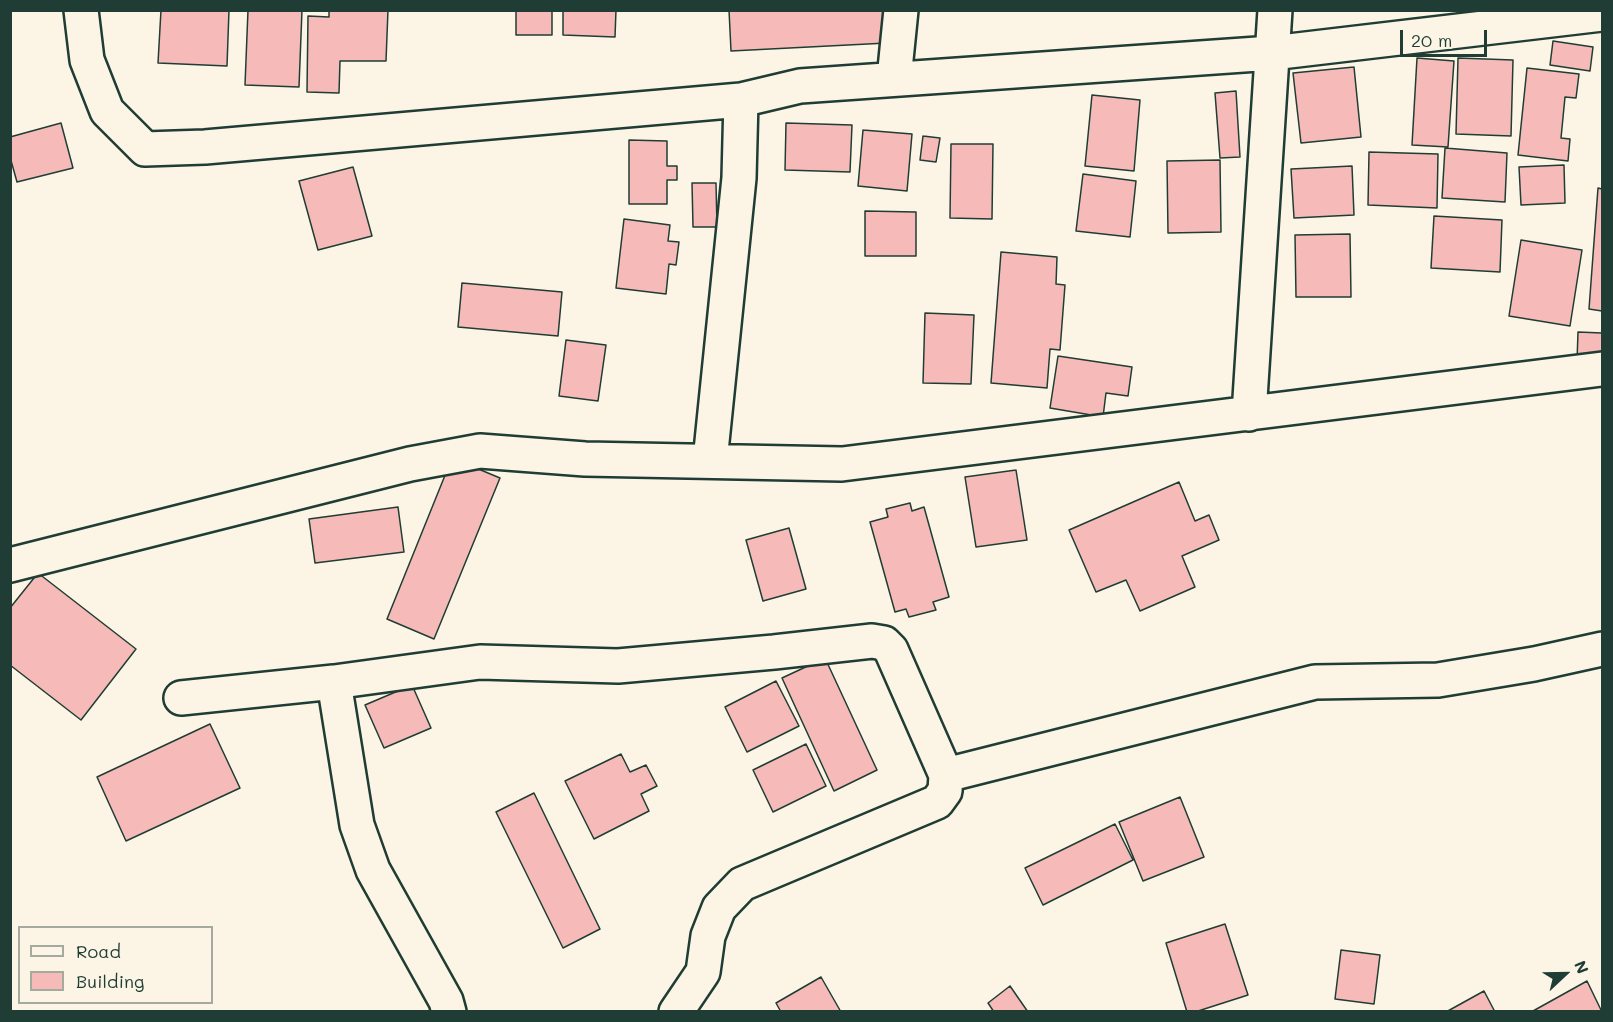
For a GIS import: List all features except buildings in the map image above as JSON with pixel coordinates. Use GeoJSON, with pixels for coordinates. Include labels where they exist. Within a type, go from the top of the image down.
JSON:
{"type":"FeatureCollection","features":[{"type":"Feature","properties":{"kind":"street"},"geometry":{"type":"LineString","coordinates":[[81,10],[87,60],[107,111],[145,149],[205,147],[741,100],[800,86],[1272,53],[1602,15]]}},
{"type":"Feature","properties":{"kind":"street"},"geometry":{"type":"LineString","coordinates":[[894,79],[902,10]]}},
{"type":"Feature","properties":{"kind":"street"},"geometry":{"type":"LineString","coordinates":[[1249,414],[1275,10]]}},
{"type":"Feature","properties":{"kind":"street"},"geometry":{"type":"LineString","coordinates":[[710,461],[739,178],[741,100]]}},
{"type":"Feature","properties":{"kind":"street"},"geometry":{"type":"LineString","coordinates":[[10,565],[410,464],[480,451],[585,459],[842,464],[1602,369]]}},
{"type":"Feature","properties":{"kind":"street"},"geometry":{"type":"LineString","coordinates":[[182,698],[334,682],[480,662],[618,666],[872,641],[884,643],[891,650],[946,775],[945,791],[937,802],[742,884],[719,908],[708,936],[703,972],[676,1011]]}},
{"type":"Feature","properties":{"kind":"street"},"geometry":{"type":"LineString","coordinates":[[946,775],[1315,682],[1437,680],[1534,664],[1602,649]]}},
{"type":"Feature","properties":{"kind":"street"},"geometry":{"type":"LineString","coordinates":[[334,682],[357,825],[374,870],[447,1001],[449,1011]]}}]}
